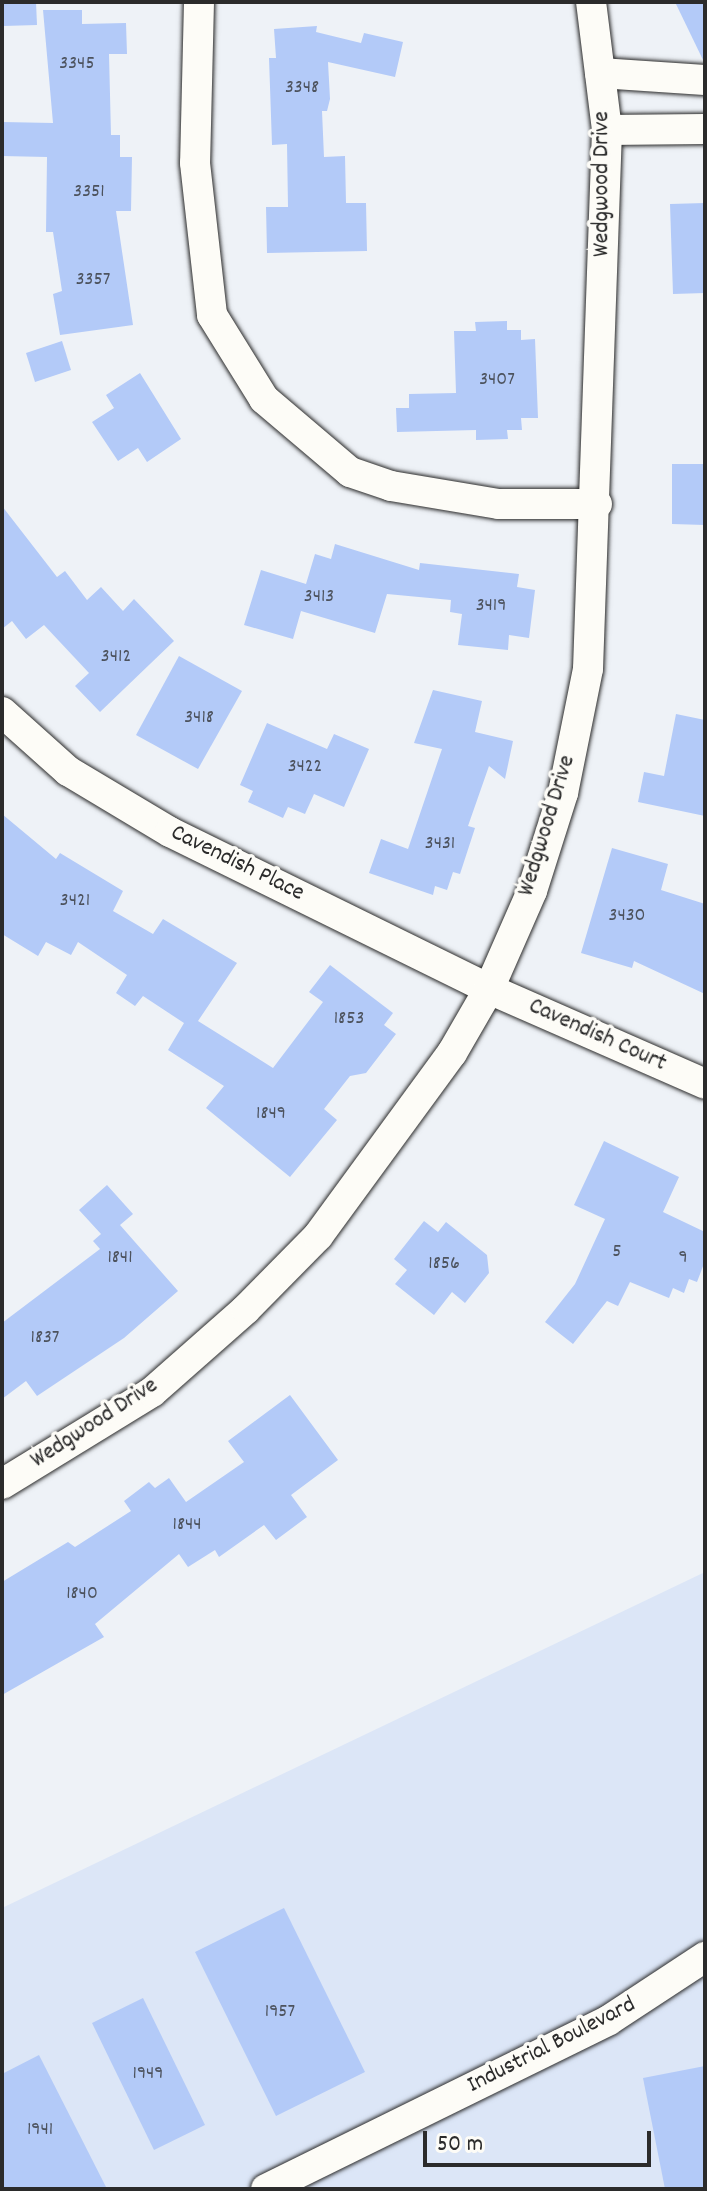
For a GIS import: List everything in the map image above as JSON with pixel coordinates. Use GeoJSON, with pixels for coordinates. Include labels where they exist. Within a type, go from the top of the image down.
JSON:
{"type":"FeatureCollection","features":[{"type":"Feature","properties":{"kind":"street"},"geometry":{"type":"LineString","coordinates":[[199,2],[195,163],[212,315],[264,399],[350,472],[391,486],[498,504],[597,504]]}},
{"type":"Feature","properties":{"kind":"street","name":"Wedgwood Drive"},"geometry":{"type":"LineString","coordinates":[[2,1484],[152,1392],[246,1309],[318,1236],[452,1053],[489,989],[532,891],[563,793],[588,669],[597,504],[607,130],[591,2]]}},
{"type":"Feature","properties":{"kind":"street"},"geometry":{"type":"LineString","coordinates":[[600,73],[705,80]]}},
{"type":"Feature","properties":{"kind":"street"},"geometry":{"type":"LineString","coordinates":[[607,130],[705,129]]}},
{"type":"Feature","properties":{"kind":"street","name":"Cavendish Place"},"geometry":{"type":"LineString","coordinates":[[2,712],[68,771],[170,832],[489,989]]}},
{"type":"Feature","properties":{"kind":"street","name":"Cavendish Court"},"geometry":{"type":"LineString","coordinates":[[489,989],[705,1084]]}},
{"type":"Feature","properties":{"kind":"street","name":"Industrial Boulevard"},"geometry":{"type":"LineString","coordinates":[[266,2189],[609,2020],[705,1956]]}},
{"type":"Feature","properties":{"kind":"shaded area"},"geometry":{"type":"Polygon","coordinates":[[[705,1572],[705,2189],[2,2189],[2,1908],[705,1572]]]}},
{"type":"Feature","properties":{"kind":"building"},"geometry":{"type":"Polygon","coordinates":[[[2,2],[36,2],[37,25],[3,26],[2,2]]]}},
{"type":"Feature","properties":{"kind":"building"},"geometry":{"type":"Polygon","coordinates":[[[675,2],[705,2],[705,62],[704,62],[675,2]]]}},
{"type":"Feature","properties":{"kind":"building"},"geometry":{"type":"Polygon","coordinates":[[[43,10],[82,10],[82,24],[126,23],[127,54],[109,54],[111,135],[120,135],[120,157],[132,157],[131,211],[116,211],[133,325],[60,335],[53,294],[62,291],[53,232],[46,232],[47,157],[2,156],[2,122],[53,123],[43,10]]]}},
{"type":"Feature","properties":{"kind":"building"},"geometry":{"type":"Polygon","coordinates":[[[317,26],[316,32],[361,43],[364,33],[403,42],[395,77],[328,62],[330,99],[327,111],[322,111],[324,157],[345,156],[346,203],[366,203],[367,251],[267,253],[266,207],[288,207],[287,144],[272,145],[269,58],[276,58],[274,29],[317,26]]]}},
{"type":"Feature","properties":{"kind":"building"},"geometry":{"type":"Polygon","coordinates":[[[705,203],[705,293],[673,294],[670,204],[705,203]]]}},
{"type":"Feature","properties":{"kind":"building"},"geometry":{"type":"Polygon","coordinates":[[[507,321],[507,330],[521,330],[521,340],[535,339],[538,418],[521,418],[522,430],[507,430],[508,439],[476,440],[476,430],[397,432],[396,408],[409,408],[409,394],[456,393],[454,331],[476,331],[475,322],[507,321]]]}},
{"type":"Feature","properties":{"kind":"building"},"geometry":{"type":"Polygon","coordinates":[[[62,341],[71,370],[35,382],[26,353],[62,341]]]}},
{"type":"Feature","properties":{"kind":"building"},"geometry":{"type":"Polygon","coordinates":[[[140,373],[181,439],[147,462],[138,448],[118,461],[92,422],[114,408],[106,395],[140,373]]]}},
{"type":"Feature","properties":{"kind":"building"},"geometry":{"type":"Polygon","coordinates":[[[672,464],[705,464],[705,525],[672,524],[672,464]]]}},
{"type":"Feature","properties":{"kind":"building"},"geometry":{"type":"Polygon","coordinates":[[[2,506],[57,577],[65,571],[87,600],[101,587],[123,611],[134,599],[174,641],[100,712],[75,686],[89,673],[44,625],[26,639],[12,621],[2,629],[2,506]]]}},
{"type":"Feature","properties":{"kind":"building"},"geometry":{"type":"Polygon","coordinates":[[[335,544],[419,570],[420,563],[519,574],[517,587],[535,590],[529,638],[509,635],[508,650],[458,645],[462,614],[450,612],[451,600],[387,594],[375,633],[301,611],[293,639],[244,625],[261,570],[306,584],[315,554],[331,559],[335,544]]]}},
{"type":"Feature","properties":{"kind":"building"},"geometry":{"type":"Polygon","coordinates":[[[179,656],[242,691],[198,769],[136,735],[179,656]]]}},
{"type":"Feature","properties":{"kind":"building"},"geometry":{"type":"Polygon","coordinates":[[[433,690],[482,701],[475,732],[513,741],[505,779],[489,766],[468,826],[475,828],[460,874],[453,872],[447,890],[435,886],[433,895],[369,873],[381,839],[408,849],[442,749],[414,743],[433,690]]]}},
{"type":"Feature","properties":{"kind":"building"},"geometry":{"type":"Polygon","coordinates":[[[676,714],[705,720],[705,816],[638,802],[644,772],[664,776],[676,714]]]}},
{"type":"Feature","properties":{"kind":"building"},"geometry":{"type":"Polygon","coordinates":[[[267,723],[327,749],[334,734],[369,749],[344,807],[314,794],[305,814],[288,807],[283,818],[248,802],[253,791],[240,785],[267,723]]]}},
{"type":"Feature","properties":{"kind":"building"},"geometry":{"type":"Polygon","coordinates":[[[2,814],[56,859],[60,853],[123,891],[113,911],[153,934],[163,919],[237,963],[198,1021],[273,1068],[323,1002],[309,992],[330,965],[393,1013],[384,1025],[396,1034],[366,1073],[350,1076],[324,1109],[337,1120],[290,1177],[206,1108],[224,1086],[168,1050],[184,1023],[143,996],[135,1006],[116,993],[127,975],[78,942],[71,955],[46,942],[38,956],[2,934],[2,814]]]}},
{"type":"Feature","properties":{"kind":"building"},"geometry":{"type":"Polygon","coordinates":[[[612,848],[668,864],[661,890],[705,904],[705,994],[634,961],[632,968],[581,953],[612,848]]]}},
{"type":"Feature","properties":{"kind":"building"},"geometry":{"type":"Polygon","coordinates":[[[604,1141],[679,1177],[663,1212],[705,1232],[705,1261],[697,1282],[689,1279],[684,1293],[673,1288],[669,1298],[630,1282],[618,1306],[607,1301],[573,1344],[545,1322],[575,1284],[605,1219],[574,1205],[604,1141]]]}},
{"type":"Feature","properties":{"kind":"building"},"geometry":{"type":"Polygon","coordinates":[[[107,1185],[133,1214],[120,1225],[178,1291],[124,1338],[37,1396],[26,1381],[2,1399],[2,1323],[100,1249],[93,1241],[101,1234],[79,1210],[107,1185]]]}},
{"type":"Feature","properties":{"kind":"building"},"geometry":{"type":"Polygon","coordinates":[[[424,1221],[438,1232],[446,1222],[487,1255],[489,1273],[465,1303],[452,1292],[434,1315],[395,1284],[407,1270],[394,1259],[424,1221]]]}},
{"type":"Feature","properties":{"kind":"building"},"geometry":{"type":"Polygon","coordinates":[[[290,1395],[338,1460],[291,1495],[307,1517],[276,1540],[264,1525],[219,1557],[215,1550],[188,1567],[179,1554],[95,1624],[104,1637],[2,1695],[2,1582],[68,1542],[75,1547],[131,1511],[124,1501],[149,1482],[155,1488],[169,1478],[186,1502],[244,1462],[228,1441],[290,1395]]]}},
{"type":"Feature","properties":{"kind":"building"},"geometry":{"type":"Polygon","coordinates":[[[284,1908],[365,2072],[276,2116],[195,1952],[284,1908]]]}},
{"type":"Feature","properties":{"kind":"building"},"geometry":{"type":"Polygon","coordinates":[[[143,1998],[205,2125],[154,2150],[92,2023],[143,1998]]]}},
{"type":"Feature","properties":{"kind":"building"},"geometry":{"type":"Polygon","coordinates":[[[39,2055],[107,2189],[2,2189],[2,2074],[39,2055]]]}},
{"type":"Feature","properties":{"kind":"building"},"geometry":{"type":"Polygon","coordinates":[[[705,2066],[705,2189],[665,2189],[643,2078],[705,2066]]]}}]}
